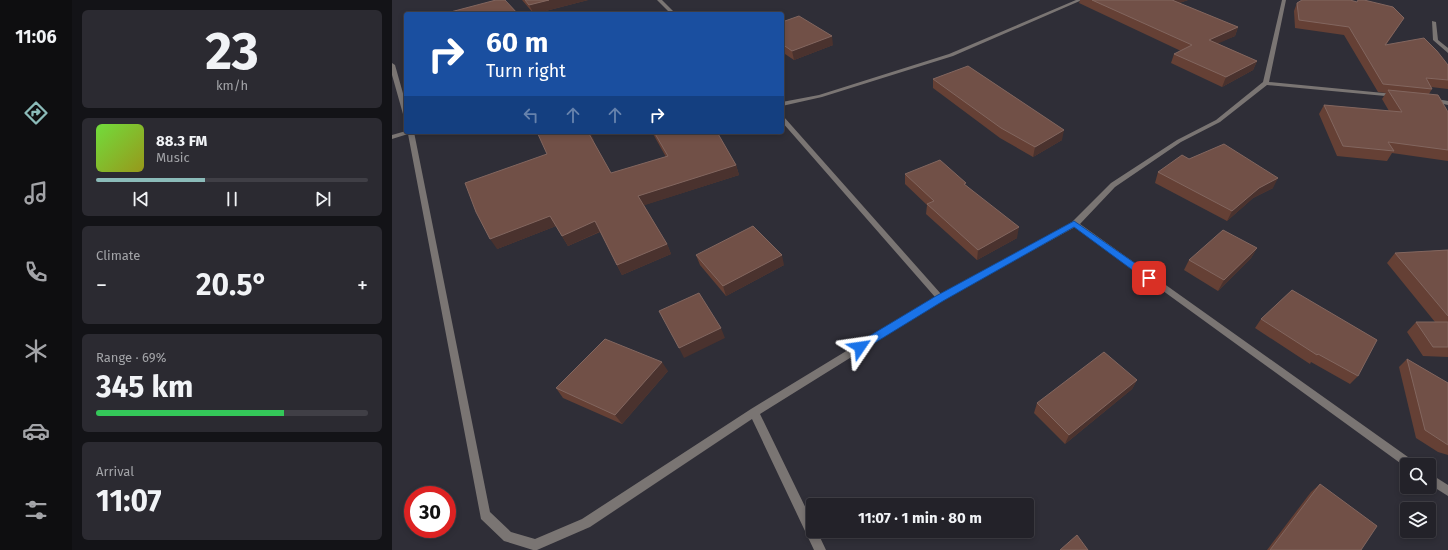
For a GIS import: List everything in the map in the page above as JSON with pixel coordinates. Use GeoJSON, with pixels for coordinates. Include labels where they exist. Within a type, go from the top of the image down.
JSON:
{"type":"FeatureCollection","features":[{"type":"Feature","properties":{"kind":"street"},"geometry":{"type":"LineString","coordinates":[[659,0],[672,12]]}},
{"type":"Feature","properties":{"kind":"street"},"geometry":{"type":"LineString","coordinates":[[784,104],[820,96],[951,55],[1080,0]]}},
{"type":"Feature","properties":{"kind":"street"},"geometry":{"type":"LineString","coordinates":[[411,134],[485,515],[508,537],[535,545],[586,523],[754,412],[940,298],[1074,224],[1113,185],[1179,141],[1218,120],[1266,82],[1284,0]]}},
{"type":"Feature","properties":{"kind":"street"},"geometry":{"type":"LineString","coordinates":[[1434,22],[1436,40],[1448,51]]}},
{"type":"Feature","properties":{"kind":"street"},"geometry":{"type":"LineString","coordinates":[[392,65],[404,107]]}},
{"type":"Feature","properties":{"kind":"street"},"geometry":{"type":"LineString","coordinates":[[1266,82],[1404,97]]}},
{"type":"Feature","properties":{"kind":"street"},"geometry":{"type":"LineString","coordinates":[[1427,100],[1448,103]]}},
{"type":"Feature","properties":{"kind":"street"},"geometry":{"type":"LineString","coordinates":[[784,120],[940,298]]}},
{"type":"Feature","properties":{"kind":"street"},"geometry":{"type":"LineString","coordinates":[[392,137],[404,133]]}},
{"type":"Feature","properties":{"kind":"street"},"geometry":{"type":"LineString","coordinates":[[1074,224],[1401,458]]}},
{"type":"Feature","properties":{"kind":"street"},"geometry":{"type":"LineString","coordinates":[[754,412],[820,550]]}},
{"type":"Feature","properties":{"kind":"street"},"geometry":{"type":"LineString","coordinates":[[1436,483],[1448,491]]}},
{"type":"Feature","properties":{"kind":"building"},"geometry":{"type":"Polygon","coordinates":[[[496,0],[505,0],[516,12],[451,12],[496,0]]]}},
{"type":"Feature","properties":{"kind":"building"},"geometry":{"type":"Polygon","coordinates":[[[525,0],[549,0],[529,5],[525,0]]]}},
{"type":"Feature","properties":{"kind":"building"},"geometry":{"type":"Polygon","coordinates":[[[1092,0],[1172,0],[1238,27],[1209,40],[1257,61],[1226,77],[1174,54],[1192,45],[1092,0]]]}},
{"type":"Feature","properties":{"kind":"building"},"geometry":{"type":"Polygon","coordinates":[[[1302,0],[1350,0],[1357,2],[1358,0],[1364,0],[1393,7],[1404,18],[1385,45],[1424,38],[1448,65],[1448,80],[1426,78],[1432,89],[1383,84],[1349,27],[1299,20],[1297,3],[1302,0]]]}},
{"type":"Feature","properties":{"kind":"building"},"geometry":{"type":"Polygon","coordinates":[[[799,16],[832,36],[792,51],[784,45],[784,21],[799,16]]]}},
{"type":"Feature","properties":{"kind":"building"},"geometry":{"type":"Polygon","coordinates":[[[968,66],[1064,130],[1035,147],[1001,128],[933,79],[968,66]]]}},
{"type":"Feature","properties":{"kind":"building"},"geometry":{"type":"Polygon","coordinates":[[[1388,90],[1438,95],[1448,112],[1448,150],[1388,142],[1394,151],[1343,146],[1324,105],[1402,112],[1388,90]]]}},
{"type":"Feature","properties":{"kind":"building"},"geometry":{"type":"Polygon","coordinates":[[[538,134],[589,134],[611,173],[668,156],[655,134],[718,134],[736,165],[638,196],[667,244],[617,265],[595,221],[562,236],[550,216],[490,239],[476,212],[465,183],[547,154],[538,134]]]}},
{"type":"Feature","properties":{"kind":"building"},"geometry":{"type":"Polygon","coordinates":[[[1224,144],[1278,178],[1259,188],[1232,211],[1158,172],[1182,155],[1189,159],[1224,144]]]}},
{"type":"Feature","properties":{"kind":"building"},"geometry":{"type":"Polygon","coordinates":[[[940,160],[966,183],[964,184],[1019,227],[978,250],[927,204],[934,201],[905,174],[940,160]]]}},
{"type":"Feature","properties":{"kind":"building"},"geometry":{"type":"Polygon","coordinates":[[[753,226],[782,255],[723,286],[696,255],[753,226]]]}},
{"type":"Feature","properties":{"kind":"building"},"geometry":{"type":"Polygon","coordinates":[[[1223,230],[1257,248],[1224,280],[1189,260],[1223,230]]]}},
{"type":"Feature","properties":{"kind":"building"},"geometry":{"type":"Polygon","coordinates":[[[1448,250],[1448,316],[1395,253],[1448,250]]]}},
{"type":"Feature","properties":{"kind":"building"},"geometry":{"type":"Polygon","coordinates":[[[1292,290],[1377,340],[1358,376],[1318,354],[1317,355],[1261,319],[1292,290]]]}},
{"type":"Feature","properties":{"kind":"building"},"geometry":{"type":"Polygon","coordinates":[[[699,293],[721,328],[679,348],[659,311],[699,293]]]}},
{"type":"Feature","properties":{"kind":"building"},"geometry":{"type":"Polygon","coordinates":[[[1416,322],[1448,322],[1448,347],[1433,347],[1416,322]]]}},
{"type":"Feature","properties":{"kind":"building"},"geometry":{"type":"Polygon","coordinates":[[[605,339],[662,362],[615,415],[556,388],[605,339]]]}},
{"type":"Feature","properties":{"kind":"building"},"geometry":{"type":"Polygon","coordinates":[[[1104,352],[1137,380],[1069,435],[1037,403],[1104,352]]]}},
{"type":"Feature","properties":{"kind":"building"},"geometry":{"type":"Polygon","coordinates":[[[1407,359],[1448,383],[1448,445],[1425,430],[1407,359]]]}},
{"type":"Feature","properties":{"kind":"building"},"geometry":{"type":"Polygon","coordinates":[[[1320,484],[1377,526],[1361,550],[1270,550],[1320,484]]]}},
{"type":"Feature","properties":{"kind":"building"},"geometry":{"type":"Polygon","coordinates":[[[1077,535],[1088,550],[1060,550],[1077,535]]]}},
{"type":"Feature","properties":{"kind":"route"},"geometry":{"type":"LineString","coordinates":[[860,347],[940,298],[1074,224],[1149,278]]}}]}
